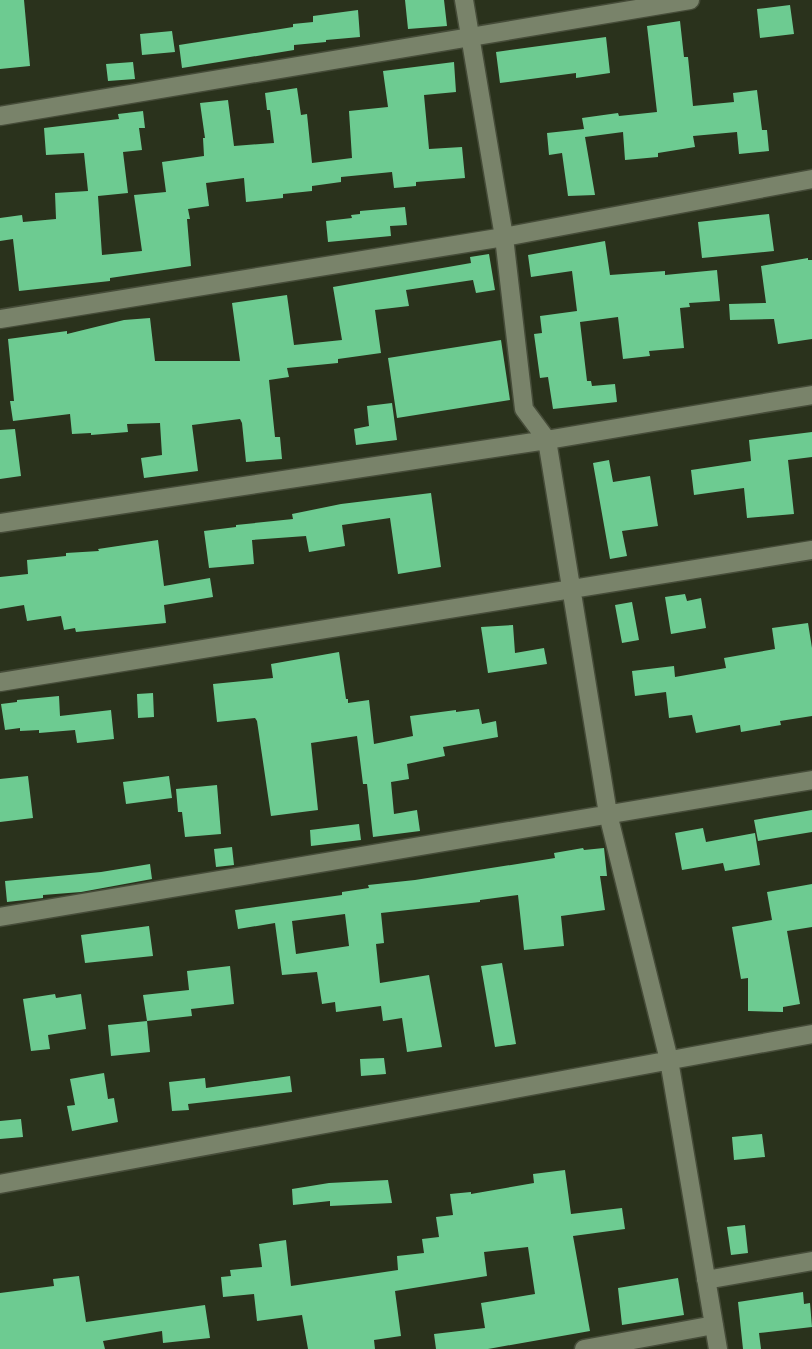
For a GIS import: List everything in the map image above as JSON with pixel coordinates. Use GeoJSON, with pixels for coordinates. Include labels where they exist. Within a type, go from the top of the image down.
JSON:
{"type":"FeatureCollection","features":[{"type":"Feature","properties":{"kind":"street"},"geometry":{"type":"LineString","coordinates":[[464,0],[504,237],[524,409],[547,440],[608,814],[669,1060],[718,1349]]}},
{"type":"Feature","properties":{"kind":"street"},"geometry":{"type":"LineString","coordinates":[[0,116],[690,0]]}},
{"type":"Feature","properties":{"kind":"street"},"geometry":{"type":"LineString","coordinates":[[0,319],[504,237],[812,180]]}},
{"type":"Feature","properties":{"kind":"street"},"geometry":{"type":"LineString","coordinates":[[0,523],[547,440],[812,394]]}},
{"type":"Feature","properties":{"kind":"street"},"geometry":{"type":"LineString","coordinates":[[0,682],[812,550]]}},
{"type":"Feature","properties":{"kind":"street"},"geometry":{"type":"LineString","coordinates":[[0,917],[812,780]]}},
{"type":"Feature","properties":{"kind":"street"},"geometry":{"type":"LineString","coordinates":[[0,1184],[812,1034]]}},
{"type":"Feature","properties":{"kind":"street"},"geometry":{"type":"LineString","coordinates":[[706,1280],[812,1261]]}},
{"type":"Feature","properties":{"kind":"street"},"geometry":{"type":"LineString","coordinates":[[584,1349],[714,1325]]}},
{"type":"Feature","properties":{"kind":"building"},"geometry":{"type":"Polygon","coordinates":[[[0,0],[24,0],[30,66],[0,69],[0,0]]]}},
{"type":"Feature","properties":{"kind":"building"},"geometry":{"type":"Polygon","coordinates":[[[405,0],[444,0],[447,26],[408,29],[405,0]]]}},
{"type":"Feature","properties":{"kind":"building"},"geometry":{"type":"Polygon","coordinates":[[[790,5],[794,34],[760,38],[757,9],[790,5]]]}},
{"type":"Feature","properties":{"kind":"building"},"geometry":{"type":"Polygon","coordinates":[[[358,10],[360,37],[294,45],[294,50],[182,68],[179,45],[293,27],[293,24],[313,22],[313,16],[358,10]]]}},
{"type":"Feature","properties":{"kind":"building"},"geometry":{"type":"Polygon","coordinates":[[[680,21],[684,57],[688,57],[693,106],[734,102],[733,93],[757,90],[762,130],[767,130],[769,151],[739,154],[737,132],[693,136],[695,147],[658,153],[658,157],[625,160],[623,132],[585,137],[595,195],[568,196],[562,153],[549,155],[547,133],[584,129],[582,118],[618,113],[619,116],[657,112],[647,26],[680,21]]]}},
{"type":"Feature","properties":{"kind":"building"},"geometry":{"type":"Polygon","coordinates":[[[172,31],[175,52],[142,55],[140,34],[172,31]]]}},
{"type":"Feature","properties":{"kind":"building"},"geometry":{"type":"Polygon","coordinates":[[[606,37],[610,73],[576,78],[576,73],[500,83],[496,52],[606,37]]]}},
{"type":"Feature","properties":{"kind":"building"},"geometry":{"type":"Polygon","coordinates":[[[133,62],[135,79],[108,81],[106,64],[133,62]]]}},
{"type":"Feature","properties":{"kind":"building"},"geometry":{"type":"Polygon","coordinates":[[[454,62],[456,92],[424,95],[429,149],[462,147],[465,178],[416,182],[416,186],[394,188],[392,172],[341,177],[341,182],[312,186],[312,191],[283,194],[283,198],[246,202],[244,178],[206,183],[209,206],[188,209],[191,266],[110,278],[110,281],[19,291],[13,239],[0,241],[0,218],[22,215],[23,222],[56,219],[55,193],[88,191],[84,153],[46,155],[44,128],[119,119],[118,114],[143,111],[145,128],[139,128],[142,150],[123,152],[128,193],[98,196],[102,255],[142,251],[134,195],[166,192],[162,162],[204,156],[205,138],[200,103],[228,100],[234,146],[274,143],[265,93],[297,88],[301,115],[307,114],[312,163],[352,158],[349,111],[388,107],[383,71],[454,62]]]}},
{"type":"Feature","properties":{"kind":"building"},"geometry":{"type":"Polygon","coordinates":[[[405,207],[407,225],[390,226],[391,236],[328,242],[326,221],[352,218],[351,215],[360,214],[360,211],[405,207]]]}},
{"type":"Feature","properties":{"kind":"building"},"geometry":{"type":"Polygon","coordinates":[[[769,214],[774,251],[702,258],[698,222],[769,214]]]}},
{"type":"Feature","properties":{"kind":"building"},"geometry":{"type":"Polygon","coordinates":[[[605,241],[610,275],[665,271],[665,275],[717,270],[720,301],[689,303],[690,307],[680,308],[684,348],[649,351],[650,356],[623,359],[618,317],[580,322],[587,381],[591,381],[592,386],[615,384],[617,402],[553,409],[548,377],[540,378],[534,334],[542,333],[540,316],[577,311],[572,271],[531,277],[528,255],[605,241]]]}},
{"type":"Feature","properties":{"kind":"building"},"geometry":{"type":"Polygon","coordinates":[[[489,254],[495,290],[476,293],[473,280],[406,290],[409,306],[375,310],[381,353],[338,359],[338,363],[287,368],[289,377],[269,380],[275,437],[280,437],[282,459],[246,462],[240,419],[192,425],[198,471],[144,478],[141,458],[162,455],[160,423],[127,424],[128,432],[91,435],[72,434],[70,414],[13,421],[10,401],[14,401],[8,339],[67,331],[67,334],[124,320],[150,318],[155,361],[240,361],[232,303],[287,295],[294,345],[342,340],[333,287],[471,263],[470,257],[489,254]]]}},
{"type":"Feature","properties":{"kind":"building"},"geometry":{"type":"Polygon","coordinates":[[[808,258],[812,260],[812,339],[778,344],[774,319],[730,320],[729,304],[766,303],[761,266],[808,258]]]}},
{"type":"Feature","properties":{"kind":"building"},"geometry":{"type":"Polygon","coordinates":[[[501,340],[510,400],[397,418],[388,358],[501,340]]]}},
{"type":"Feature","properties":{"kind":"building"},"geometry":{"type":"Polygon","coordinates":[[[392,403],[397,440],[356,445],[354,429],[369,426],[367,406],[392,403]]]}},
{"type":"Feature","properties":{"kind":"building"},"geometry":{"type":"Polygon","coordinates":[[[15,429],[21,476],[0,479],[0,430],[15,429]]]}},
{"type":"Feature","properties":{"kind":"building"},"geometry":{"type":"Polygon","coordinates":[[[812,432],[812,457],[788,460],[794,514],[747,518],[744,488],[694,495],[691,470],[751,461],[749,440],[812,432]]]}},
{"type":"Feature","properties":{"kind":"building"},"geometry":{"type":"Polygon","coordinates":[[[609,460],[613,482],[650,476],[658,526],[622,531],[627,556],[610,559],[593,463],[609,460]]]}},
{"type":"Feature","properties":{"kind":"building"},"geometry":{"type":"Polygon","coordinates":[[[431,493],[441,567],[398,574],[390,518],[342,525],[345,546],[309,552],[306,536],[252,540],[254,564],[209,568],[204,531],[293,519],[292,514],[341,504],[431,493]]]}},
{"type":"Feature","properties":{"kind":"building"},"geometry":{"type":"Polygon","coordinates":[[[158,540],[164,586],[210,578],[213,597],[164,605],[166,623],[76,632],[75,628],[64,630],[61,616],[27,621],[24,605],[0,609],[0,577],[28,574],[27,560],[158,540]]]}},
{"type":"Feature","properties":{"kind":"building"},"geometry":{"type":"Polygon","coordinates":[[[685,594],[687,601],[701,598],[706,628],[671,634],[665,597],[685,594]]]}},
{"type":"Feature","properties":{"kind":"building"},"geometry":{"type":"Polygon","coordinates":[[[632,602],[639,640],[622,643],[615,605],[632,602]]]}},
{"type":"Feature","properties":{"kind":"building"},"geometry":{"type":"Polygon","coordinates":[[[808,623],[812,648],[812,716],[780,721],[781,725],[741,732],[740,725],[696,733],[692,715],[669,718],[666,692],[635,696],[632,671],[674,666],[675,677],[726,668],[724,658],[775,649],[772,628],[808,623]]]}},
{"type":"Feature","properties":{"kind":"building"},"geometry":{"type":"Polygon","coordinates":[[[513,625],[515,653],[544,648],[547,664],[488,673],[481,627],[513,625]]]}},
{"type":"Feature","properties":{"kind":"building"},"geometry":{"type":"Polygon","coordinates":[[[339,652],[348,703],[369,700],[374,744],[413,736],[410,716],[479,709],[482,724],[496,721],[498,737],[443,747],[445,756],[407,764],[409,779],[391,782],[394,814],[417,810],[420,831],[373,837],[367,784],[363,784],[357,736],[311,743],[318,810],[271,816],[257,721],[255,718],[217,722],[213,684],[273,678],[271,664],[339,652]]]}},
{"type":"Feature","properties":{"kind":"building"},"geometry":{"type":"Polygon","coordinates":[[[153,693],[154,717],[138,718],[137,694],[153,693]]]}},
{"type":"Feature","properties":{"kind":"building"},"geometry":{"type":"Polygon","coordinates":[[[59,696],[60,716],[111,710],[114,739],[77,743],[75,730],[39,733],[39,730],[20,731],[20,728],[5,730],[1,704],[59,696]]]}},
{"type":"Feature","properties":{"kind":"building"},"geometry":{"type":"Polygon","coordinates":[[[28,776],[33,818],[0,822],[0,779],[28,776]]]}},
{"type":"Feature","properties":{"kind":"building"},"geometry":{"type":"Polygon","coordinates":[[[169,776],[172,798],[126,804],[123,782],[169,776]]]}},
{"type":"Feature","properties":{"kind":"building"},"geometry":{"type":"Polygon","coordinates":[[[217,785],[221,834],[185,837],[182,812],[178,812],[176,789],[217,785]]]}},
{"type":"Feature","properties":{"kind":"building"},"geometry":{"type":"Polygon","coordinates":[[[812,810],[812,832],[758,841],[754,820],[812,810]]]}},
{"type":"Feature","properties":{"kind":"building"},"geometry":{"type":"Polygon","coordinates":[[[359,824],[361,840],[311,846],[310,830],[359,824]]]}},
{"type":"Feature","properties":{"kind":"building"},"geometry":{"type":"Polygon","coordinates":[[[703,828],[706,842],[755,833],[760,865],[725,871],[723,863],[682,870],[675,833],[703,828]]]}},
{"type":"Feature","properties":{"kind":"building"},"geometry":{"type":"Polygon","coordinates":[[[232,847],[234,865],[216,867],[214,849],[232,847]]]}},
{"type":"Feature","properties":{"kind":"building"},"geometry":{"type":"Polygon","coordinates":[[[604,848],[607,876],[600,876],[605,910],[561,916],[564,946],[524,950],[518,895],[381,913],[384,943],[376,944],[380,983],[429,975],[442,1047],[407,1052],[402,1018],[383,1021],[381,1006],[336,1012],[335,1002],[322,1004],[317,972],[282,975],[275,923],[238,929],[235,910],[342,895],[342,892],[369,888],[368,885],[555,858],[554,853],[604,848]],[[345,914],[292,921],[296,954],[349,946],[345,914]]]}},
{"type":"Feature","properties":{"kind":"building"},"geometry":{"type":"Polygon","coordinates":[[[150,864],[152,879],[7,902],[5,881],[101,872],[150,864]]]}},
{"type":"Feature","properties":{"kind":"building"},"geometry":{"type":"Polygon","coordinates":[[[812,884],[812,927],[787,931],[800,1004],[783,1007],[783,1012],[748,1011],[748,978],[741,979],[732,927],[772,920],[767,892],[812,884]]]}},
{"type":"Feature","properties":{"kind":"building"},"geometry":{"type":"Polygon","coordinates":[[[149,926],[153,956],[85,963],[81,935],[149,926]]]}},
{"type":"Feature","properties":{"kind":"building"},"geometry":{"type":"Polygon","coordinates":[[[502,963],[516,1044],[495,1047],[481,966],[502,963]]]}},
{"type":"Feature","properties":{"kind":"building"},"geometry":{"type":"Polygon","coordinates":[[[230,966],[234,1004],[191,1009],[192,1016],[147,1021],[143,995],[189,990],[187,971],[230,966]]]}},
{"type":"Feature","properties":{"kind":"building"},"geometry":{"type":"Polygon","coordinates":[[[55,994],[56,998],[81,994],[86,1029],[48,1035],[50,1049],[31,1051],[23,999],[55,994]]]}},
{"type":"Feature","properties":{"kind":"building"},"geometry":{"type":"Polygon","coordinates":[[[147,1021],[150,1052],[111,1056],[108,1025],[147,1021]]]}},
{"type":"Feature","properties":{"kind":"building"},"geometry":{"type":"Polygon","coordinates":[[[384,1058],[386,1074],[361,1076],[360,1059],[384,1058]]]}},
{"type":"Feature","properties":{"kind":"building"},"geometry":{"type":"Polygon","coordinates":[[[104,1073],[108,1099],[114,1098],[118,1122],[72,1131],[67,1106],[75,1105],[70,1079],[104,1073]]]}},
{"type":"Feature","properties":{"kind":"building"},"geometry":{"type":"Polygon","coordinates":[[[290,1076],[292,1092],[188,1104],[189,1110],[172,1111],[169,1082],[205,1078],[206,1088],[290,1076]]]}},
{"type":"Feature","properties":{"kind":"building"},"geometry":{"type":"Polygon","coordinates":[[[21,1119],[23,1137],[0,1139],[0,1121],[21,1119]]]}},
{"type":"Feature","properties":{"kind":"building"},"geometry":{"type":"Polygon","coordinates":[[[762,1134],[765,1157],[734,1160],[732,1137],[762,1134]]]}},
{"type":"Feature","properties":{"kind":"building"},"geometry":{"type":"Polygon","coordinates":[[[565,1170],[571,1214],[622,1208],[625,1229],[573,1236],[590,1331],[488,1349],[436,1349],[434,1334],[485,1328],[481,1303],[535,1294],[528,1247],[484,1252],[487,1276],[395,1291],[401,1336],[374,1340],[375,1349],[308,1349],[302,1315],[257,1321],[254,1294],[223,1297],[221,1277],[231,1276],[230,1270],[262,1267],[259,1244],[286,1240],[291,1286],[398,1270],[397,1256],[424,1253],[422,1239],[439,1237],[436,1217],[453,1215],[450,1194],[471,1194],[534,1183],[533,1174],[565,1170]]]}},
{"type":"Feature","properties":{"kind":"building"},"geometry":{"type":"Polygon","coordinates":[[[388,1180],[392,1203],[330,1206],[330,1201],[293,1205],[292,1189],[329,1183],[388,1180]]]}},
{"type":"Feature","properties":{"kind":"building"},"geometry":{"type":"Polygon","coordinates":[[[745,1225],[748,1253],[731,1255],[727,1227],[745,1225]]]}},
{"type":"Feature","properties":{"kind":"building"},"geometry":{"type":"Polygon","coordinates":[[[79,1276],[86,1322],[205,1305],[210,1338],[163,1343],[162,1331],[103,1341],[105,1349],[0,1349],[0,1293],[54,1286],[53,1279],[79,1276]]]}},
{"type":"Feature","properties":{"kind":"building"},"geometry":{"type":"Polygon","coordinates":[[[678,1278],[684,1315],[622,1325],[618,1288],[678,1278]]]}},
{"type":"Feature","properties":{"kind":"building"},"geometry":{"type":"Polygon","coordinates":[[[803,1292],[804,1304],[810,1303],[812,1327],[759,1333],[761,1349],[743,1349],[738,1302],[803,1292]]]}}]}
